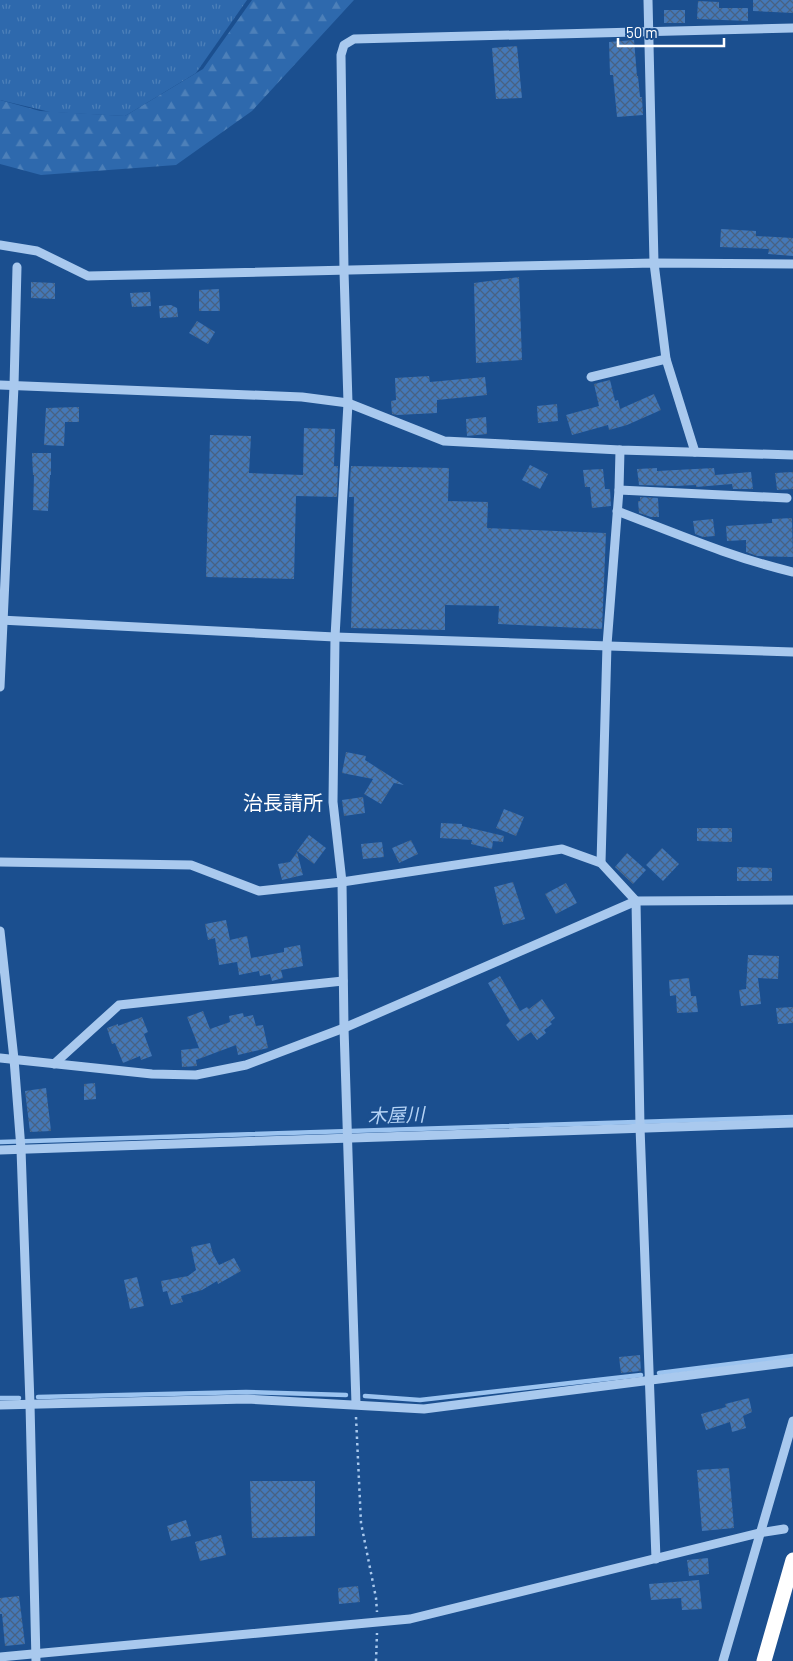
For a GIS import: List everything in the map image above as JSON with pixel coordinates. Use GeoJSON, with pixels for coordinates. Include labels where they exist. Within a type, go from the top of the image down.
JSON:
{"type":"FeatureCollection","features":[{"type":"Feature","properties":{"kind":"highway"},"geometry":{"type":"LineString","coordinates":[[764,1661],[793,1560]]}},
{"type":"Feature","properties":{"kind":"street"},"geometry":{"type":"LineString","coordinates":[[648,0],[654,263],[666,359],[695,452]]}},
{"type":"Feature","properties":{"kind":"street"},"geometry":{"type":"LineString","coordinates":[[356,1404],[344,1028],[342,882],[333,802],[336,637],[348,404],[341,55],[344,45],[354,39],[793,28]]}},
{"type":"Feature","properties":{"kind":"street"},"geometry":{"type":"LineString","coordinates":[[0,245],[37,251],[88,276],[654,263],[793,264]]}},
{"type":"Feature","properties":{"kind":"street"},"geometry":{"type":"LineString","coordinates":[[0,687],[1,620],[14,386],[17,267]]}},
{"type":"Feature","properties":{"kind":"street"},"geometry":{"type":"LineString","coordinates":[[591,377],[666,359]]}},
{"type":"Feature","properties":{"kind":"street"},"geometry":{"type":"LineString","coordinates":[[0,386],[302,397],[348,404],[444,441],[793,456]]}},
{"type":"Feature","properties":{"kind":"street"},"geometry":{"type":"LineString","coordinates":[[601,863],[607,645],[620,490],[620,450]]}},
{"type":"Feature","properties":{"kind":"street"},"geometry":{"type":"LineString","coordinates":[[620,490],[787,498]]}},
{"type":"Feature","properties":{"kind":"street"},"geometry":{"type":"LineString","coordinates":[[617,511],[773,568],[793,572]]}},
{"type":"Feature","properties":{"kind":"street"},"geometry":{"type":"LineString","coordinates":[[1,620],[336,637],[793,652]]}},
{"type":"Feature","properties":{"kind":"street"},"geometry":{"type":"LineString","coordinates":[[0,862],[191,865],[259,891],[342,882],[562,849],[601,863],[636,902],[640,1125],[656,1559]]}},
{"type":"Feature","properties":{"kind":"street"},"geometry":{"type":"LineString","coordinates":[[0,1058],[152,1074],[196,1074],[246,1065],[344,1028],[636,902],[793,900]]}},
{"type":"Feature","properties":{"kind":"street"},"geometry":{"type":"LineString","coordinates":[[0,931],[14,1059],[20,1144],[30,1404],[35,1658]]}},
{"type":"Feature","properties":{"kind":"street"},"geometry":{"type":"LineString","coordinates":[[54,1064],[119,1005],[343,981]]}},
{"type":"Feature","properties":{"kind":"street"},"geometry":{"type":"LineString","coordinates":[[0,1150],[20,1144],[640,1125],[793,1124]]}},
{"type":"Feature","properties":{"kind":"street"},"geometry":{"type":"LineString","coordinates":[[0,1405],[246,1399],[424,1409],[793,1362]]}},
{"type":"Feature","properties":{"kind":"street"},"geometry":{"type":"LineString","coordinates":[[723,1661],[793,1421]]}},
{"type":"Feature","properties":{"kind":"street"},"geometry":{"type":"LineString","coordinates":[[0,1657],[35,1658],[410,1619],[760,1533],[784,1529]]}},
{"type":"Feature","properties":{"kind":"path"},"geometry":{"type":"LineString","coordinates":[[356,1404],[361,1523],[376,1598],[378,1622],[376,1661]]}},
{"type":"Feature","properties":{"kind":"green space"},"geometry":{"type":"Polygon","coordinates":[[[0,0],[247,0],[196,73],[125,116],[50,112],[0,100],[0,0]]]}},
{"type":"Feature","properties":{"kind":"green space"},"geometry":{"type":"Polygon","coordinates":[[[252,0],[354,0],[252,111],[176,165],[41,175],[0,164],[0,100],[40,111],[125,116],[203,69],[252,0]]]}},
{"type":"Feature","properties":{"kind":"building"},"geometry":{"type":"Polygon","coordinates":[[[753,0],[793,0],[793,13],[753,11],[753,0]]]}},
{"type":"Feature","properties":{"kind":"building"},"geometry":{"type":"Polygon","coordinates":[[[698,1],[719,2],[719,8],[748,8],[748,21],[697,19],[698,1]]]}},
{"type":"Feature","properties":{"kind":"building"},"geometry":{"type":"Polygon","coordinates":[[[664,10],[685,10],[685,23],[664,23],[664,10]]]}},
{"type":"Feature","properties":{"kind":"building"},"geometry":{"type":"Polygon","coordinates":[[[634,40],[643,115],[617,117],[613,75],[610,75],[609,42],[634,40]]]}},
{"type":"Feature","properties":{"kind":"building"},"geometry":{"type":"Polygon","coordinates":[[[517,46],[522,98],[496,99],[492,48],[517,46]]]}},
{"type":"Feature","properties":{"kind":"building"},"geometry":{"type":"Polygon","coordinates":[[[721,229],[756,231],[756,236],[793,238],[793,256],[768,254],[769,249],[720,247],[721,229]]]}},
{"type":"Feature","properties":{"kind":"building"},"geometry":{"type":"Polygon","coordinates":[[[519,277],[522,360],[476,363],[474,283],[519,277]]]}},
{"type":"Feature","properties":{"kind":"building"},"geometry":{"type":"Polygon","coordinates":[[[31,282],[55,283],[55,299],[31,298],[31,282]]]}},
{"type":"Feature","properties":{"kind":"building"},"geometry":{"type":"Polygon","coordinates":[[[219,289],[220,311],[199,311],[199,290],[219,289]]]}},
{"type":"Feature","properties":{"kind":"building"},"geometry":{"type":"Polygon","coordinates":[[[150,292],[151,306],[132,307],[130,293],[150,292]]]}},
{"type":"Feature","properties":{"kind":"building"},"geometry":{"type":"Polygon","coordinates":[[[171,305],[177,308],[178,317],[160,318],[159,306],[171,305]]]}},
{"type":"Feature","properties":{"kind":"building"},"geometry":{"type":"Polygon","coordinates":[[[197,321],[215,332],[208,344],[189,333],[197,321]]]}},
{"type":"Feature","properties":{"kind":"building"},"geometry":{"type":"Polygon","coordinates":[[[429,376],[430,382],[485,377],[487,395],[437,400],[437,413],[392,414],[391,401],[396,400],[395,378],[429,376]]]}},
{"type":"Feature","properties":{"kind":"building"},"geometry":{"type":"Polygon","coordinates":[[[610,380],[615,401],[618,400],[620,409],[654,394],[661,410],[627,425],[609,430],[608,425],[572,435],[566,415],[599,406],[594,384],[610,380]]]}},
{"type":"Feature","properties":{"kind":"building"},"geometry":{"type":"Polygon","coordinates":[[[557,404],[558,421],[538,423],[537,406],[557,404]]]}},
{"type":"Feature","properties":{"kind":"building"},"geometry":{"type":"Polygon","coordinates":[[[79,407],[79,422],[65,422],[64,446],[44,445],[46,408],[79,407]]]}},
{"type":"Feature","properties":{"kind":"building"},"geometry":{"type":"Polygon","coordinates":[[[486,417],[487,434],[467,436],[466,419],[486,417]]]}},
{"type":"Feature","properties":{"kind":"building"},"geometry":{"type":"Polygon","coordinates":[[[304,428],[335,429],[334,466],[338,466],[337,497],[296,496],[294,579],[206,577],[210,435],[251,436],[249,473],[303,475],[304,428]]]}},
{"type":"Feature","properties":{"kind":"building"},"geometry":{"type":"Polygon","coordinates":[[[32,453],[51,453],[48,511],[33,510],[34,475],[32,453]]]}},
{"type":"Feature","properties":{"kind":"building"},"geometry":{"type":"Polygon","coordinates":[[[530,465],[548,474],[540,489],[522,480],[530,465]]]}},
{"type":"Feature","properties":{"kind":"building"},"geometry":{"type":"Polygon","coordinates":[[[351,466],[449,468],[448,501],[488,502],[487,528],[606,533],[602,629],[498,624],[499,606],[445,605],[445,630],[351,628],[354,497],[349,497],[351,466]]]}},
{"type":"Feature","properties":{"kind":"building"},"geometry":{"type":"Polygon","coordinates":[[[657,468],[657,471],[714,468],[715,475],[751,472],[753,489],[733,489],[732,484],[696,487],[696,485],[639,485],[637,469],[657,468]]]}},
{"type":"Feature","properties":{"kind":"building"},"geometry":{"type":"Polygon","coordinates":[[[603,469],[605,489],[610,489],[611,506],[592,508],[590,487],[585,487],[583,470],[603,469]]]}},
{"type":"Feature","properties":{"kind":"building"},"geometry":{"type":"Polygon","coordinates":[[[793,472],[793,489],[777,490],[775,473],[793,472]]]}},
{"type":"Feature","properties":{"kind":"building"},"geometry":{"type":"Polygon","coordinates":[[[640,497],[658,498],[659,517],[651,517],[639,513],[638,501],[640,501],[640,497]]]}},
{"type":"Feature","properties":{"kind":"building"},"geometry":{"type":"Polygon","coordinates":[[[792,518],[793,557],[757,556],[746,552],[746,540],[727,541],[726,526],[772,523],[772,519],[792,518]]]}},
{"type":"Feature","properties":{"kind":"building"},"geometry":{"type":"Polygon","coordinates":[[[713,519],[715,536],[703,537],[695,534],[693,521],[713,519]]]}},
{"type":"Feature","properties":{"kind":"building"},"geometry":{"type":"Polygon","coordinates":[[[346,752],[366,756],[365,760],[404,785],[394,783],[381,804],[364,794],[373,779],[342,773],[346,752]]]}},
{"type":"Feature","properties":{"kind":"building"},"geometry":{"type":"Polygon","coordinates":[[[363,797],[365,813],[344,816],[342,800],[363,797]]]}},
{"type":"Feature","properties":{"kind":"building"},"geometry":{"type":"Polygon","coordinates":[[[504,809],[524,817],[516,836],[496,828],[504,809]]]}},
{"type":"Feature","properties":{"kind":"building"},"geometry":{"type":"Polygon","coordinates":[[[441,823],[462,824],[462,826],[504,836],[503,842],[493,841],[492,849],[471,844],[472,840],[440,838],[441,823]]]}},
{"type":"Feature","properties":{"kind":"building"},"geometry":{"type":"Polygon","coordinates":[[[697,828],[732,828],[732,842],[697,841],[697,828]]]}},
{"type":"Feature","properties":{"kind":"building"},"geometry":{"type":"Polygon","coordinates":[[[309,835],[326,848],[314,864],[297,851],[309,835]]]}},
{"type":"Feature","properties":{"kind":"building"},"geometry":{"type":"Polygon","coordinates":[[[411,840],[418,854],[399,863],[392,848],[411,840]]]}},
{"type":"Feature","properties":{"kind":"building"},"geometry":{"type":"Polygon","coordinates":[[[382,842],[384,857],[363,859],[361,844],[382,842]]]}},
{"type":"Feature","properties":{"kind":"building"},"geometry":{"type":"Polygon","coordinates":[[[662,848],[679,864],[663,881],[646,865],[662,848]]]}},
{"type":"Feature","properties":{"kind":"building"},"geometry":{"type":"Polygon","coordinates":[[[297,852],[303,875],[282,880],[278,864],[290,862],[297,852]]]}},
{"type":"Feature","properties":{"kind":"building"},"geometry":{"type":"Polygon","coordinates":[[[627,853],[646,870],[633,884],[615,867],[627,853]]]}},
{"type":"Feature","properties":{"kind":"building"},"geometry":{"type":"Polygon","coordinates":[[[737,867],[772,868],[772,881],[737,881],[737,867]]]}},
{"type":"Feature","properties":{"kind":"building"},"geometry":{"type":"Polygon","coordinates":[[[513,882],[525,919],[503,925],[494,887],[513,882]]]}},
{"type":"Feature","properties":{"kind":"building"},"geometry":{"type":"Polygon","coordinates":[[[566,883],[577,903],[556,914],[545,894],[566,883]]]}},
{"type":"Feature","properties":{"kind":"building"},"geometry":{"type":"Polygon","coordinates":[[[226,920],[230,940],[247,936],[251,958],[284,952],[284,948],[300,945],[303,966],[281,970],[283,978],[272,981],[270,974],[260,976],[259,971],[239,975],[237,962],[219,965],[215,938],[208,940],[205,924],[226,920]]]}},
{"type":"Feature","properties":{"kind":"building"},"geometry":{"type":"Polygon","coordinates":[[[748,955],[779,956],[778,979],[758,978],[761,1004],[741,1006],[739,990],[746,989],[748,955]]]}},
{"type":"Feature","properties":{"kind":"building"},"geometry":{"type":"Polygon","coordinates":[[[500,976],[520,1011],[527,1007],[529,1009],[542,999],[555,1018],[550,1022],[552,1024],[544,1030],[546,1033],[537,1040],[531,1032],[518,1041],[506,1025],[510,1021],[488,983],[500,976]]]}},
{"type":"Feature","properties":{"kind":"building"},"geometry":{"type":"Polygon","coordinates":[[[689,978],[691,996],[696,996],[698,1012],[677,1013],[676,995],[670,996],[669,980],[689,978]]]}},
{"type":"Feature","properties":{"kind":"building"},"geometry":{"type":"Polygon","coordinates":[[[793,1007],[793,1023],[778,1024],[776,1008],[793,1007]]]}},
{"type":"Feature","properties":{"kind":"building"},"geometry":{"type":"Polygon","coordinates":[[[203,1011],[210,1029],[230,1022],[229,1016],[243,1013],[244,1017],[253,1015],[256,1026],[263,1025],[268,1048],[238,1055],[236,1045],[196,1060],[197,1066],[182,1067],[181,1050],[199,1048],[187,1017],[203,1011]]]}},
{"type":"Feature","properties":{"kind":"building"},"geometry":{"type":"Polygon","coordinates":[[[142,1017],[148,1032],[144,1034],[152,1056],[141,1060],[140,1056],[123,1063],[115,1043],[112,1044],[107,1028],[142,1017]]]}},
{"type":"Feature","properties":{"kind":"building"},"geometry":{"type":"Polygon","coordinates":[[[95,1083],[96,1099],[84,1100],[84,1084],[95,1083]]]}},
{"type":"Feature","properties":{"kind":"building"},"geometry":{"type":"Polygon","coordinates":[[[46,1088],[51,1131],[30,1132],[25,1091],[46,1088]]]}},
{"type":"Feature","properties":{"kind":"building"},"geometry":{"type":"Polygon","coordinates":[[[210,1243],[219,1265],[234,1258],[241,1271],[218,1284],[217,1281],[202,1290],[181,1296],[183,1302],[171,1305],[167,1291],[163,1292],[161,1281],[188,1276],[196,1270],[191,1247],[210,1243]]]}},
{"type":"Feature","properties":{"kind":"building"},"geometry":{"type":"Polygon","coordinates":[[[137,1277],[144,1306],[130,1309],[124,1280],[137,1277]]]}},
{"type":"Feature","properties":{"kind":"building"},"geometry":{"type":"Polygon","coordinates":[[[640,1355],[641,1371],[621,1373],[619,1357],[640,1355]]]}},
{"type":"Feature","properties":{"kind":"building"},"geometry":{"type":"Polygon","coordinates":[[[749,1398],[752,1412],[743,1416],[746,1428],[732,1432],[730,1422],[706,1430],[701,1414],[726,1407],[725,1404],[749,1398]]]}},
{"type":"Feature","properties":{"kind":"building"},"geometry":{"type":"Polygon","coordinates":[[[729,1468],[734,1528],[702,1531],[697,1470],[729,1468]]]}},
{"type":"Feature","properties":{"kind":"building"},"geometry":{"type":"Polygon","coordinates":[[[250,1481],[315,1481],[315,1536],[252,1538],[250,1481]]]}},
{"type":"Feature","properties":{"kind":"building"},"geometry":{"type":"Polygon","coordinates":[[[186,1520],[191,1536],[171,1541],[167,1526],[186,1520]]]}},
{"type":"Feature","properties":{"kind":"building"},"geometry":{"type":"Polygon","coordinates":[[[221,1535],[226,1555],[200,1561],[195,1542],[221,1535]]]}},
{"type":"Feature","properties":{"kind":"building"},"geometry":{"type":"Polygon","coordinates":[[[708,1558],[709,1574],[689,1576],[687,1560],[708,1558]]]}},
{"type":"Feature","properties":{"kind":"building"},"geometry":{"type":"Polygon","coordinates":[[[699,1580],[702,1609],[682,1610],[681,1598],[651,1600],[649,1584],[699,1580]]]}},
{"type":"Feature","properties":{"kind":"building"},"geometry":{"type":"Polygon","coordinates":[[[358,1586],[360,1602],[339,1604],[338,1588],[358,1586]]]}},
{"type":"Feature","properties":{"kind":"building"},"geometry":{"type":"Polygon","coordinates":[[[19,1596],[25,1644],[5,1646],[2,1614],[0,1614],[0,1598],[19,1596]]]}},
{"type":"Feature","properties":{"kind":"waterway","name":"木屋川"},"geometry":{"type":"LineString","coordinates":[[0,1142],[793,1117]]}},
{"type":"Feature","properties":{"kind":"waterway"},"geometry":{"type":"LineString","coordinates":[[659,1373],[793,1356]]}},
{"type":"Feature","properties":{"kind":"waterway"},"geometry":{"type":"LineString","coordinates":[[365,1396],[420,1400],[641,1375]]}},
{"type":"Feature","properties":{"kind":"waterway"},"geometry":{"type":"LineString","coordinates":[[38,1397],[246,1392],[346,1395]]}},
{"type":"Feature","properties":{"kind":"waterway"},"geometry":{"type":"LineString","coordinates":[[0,1398],[19,1398]]}},
{"type":"Feature","properties":{"kind":"district","name":"治長請所"},"geometry":{"type":"Point","coordinates":[283,803]}}]}
